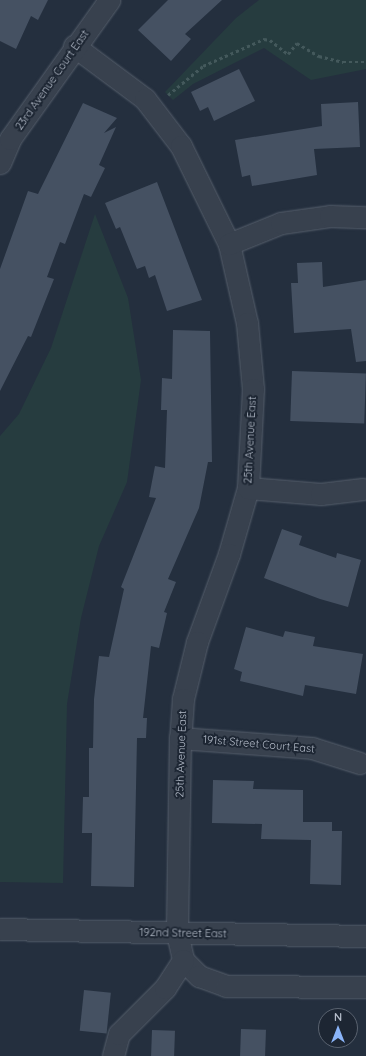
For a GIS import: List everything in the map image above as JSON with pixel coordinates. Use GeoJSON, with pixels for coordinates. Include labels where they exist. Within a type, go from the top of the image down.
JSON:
{"type":"FeatureCollection","features":[{"type":"Feature","properties":{"kind":"street","name":"23rd Avenue Court East"},"geometry":{"type":"LineString","coordinates":[[0,163],[10,139],[74,46],[109,0]]}},
{"type":"Feature","properties":{"kind":"street","name":"25th Avenue East"},"geometry":{"type":"LineString","coordinates":[[74,46],[145,99],[181,146],[229,244],[247,323],[253,389],[248,488],[229,554],[197,642],[183,699],[180,738],[177,933],[183,960]]}},
{"type":"Feature","properties":{"kind":"street"},"geometry":{"type":"LineString","coordinates":[[229,244],[281,223],[330,216],[364,217]]}},
{"type":"Feature","properties":{"kind":"street"},"geometry":{"type":"LineString","coordinates":[[248,488],[321,494],[363,488]]}},
{"type":"Feature","properties":{"kind":"street","name":"191st Street Court East"},"geometry":{"type":"LineString","coordinates":[[180,738],[312,748],[360,763]]}},
{"type":"Feature","properties":{"kind":"street","name":"192nd Street East"},"geometry":{"type":"LineString","coordinates":[[0,929],[366,936]]}},
{"type":"Feature","properties":{"kind":"street"},"geometry":{"type":"LineString","coordinates":[[112,1056],[119,1034],[165,988],[183,960],[198,976],[226,986],[366,987]]}},
{"type":"Feature","properties":{"kind":"path"},"geometry":{"type":"LineString","coordinates":[[152,108],[203,66],[264,39],[270,40],[288,54],[297,42],[319,56],[343,62],[366,62]]}},
{"type":"Feature","properties":{"kind":"green space"},"geometry":{"type":"Polygon","coordinates":[[[259,0],[366,0],[366,69],[311,80],[264,48],[193,84],[173,100],[165,92],[236,18],[259,0]]]}},
{"type":"Feature","properties":{"kind":"green space"},"geometry":{"type":"Polygon","coordinates":[[[95,214],[128,298],[141,380],[127,482],[99,546],[81,618],[67,704],[63,883],[0,882],[0,436],[19,414],[51,348],[95,214]]]}},
{"type":"Feature","properties":{"kind":"building"},"geometry":{"type":"Polygon","coordinates":[[[0,0],[48,0],[38,20],[31,16],[16,49],[0,41],[0,0]]]}},
{"type":"Feature","properties":{"kind":"building"},"geometry":{"type":"Polygon","coordinates":[[[168,0],[222,0],[185,34],[191,39],[171,61],[138,30],[168,0]]]}},
{"type":"Feature","properties":{"kind":"building"},"geometry":{"type":"Polygon","coordinates":[[[239,69],[255,101],[214,121],[208,107],[200,111],[191,92],[239,69]]]}},
{"type":"Feature","properties":{"kind":"building"},"geometry":{"type":"Polygon","coordinates":[[[358,102],[360,147],[314,149],[317,175],[252,186],[250,175],[242,177],[235,140],[322,126],[321,104],[358,102]]]}},
{"type":"Feature","properties":{"kind":"building"},"geometry":{"type":"Polygon","coordinates":[[[83,103],[117,118],[104,133],[116,127],[99,165],[105,168],[91,197],[84,194],[65,244],[60,242],[47,277],[54,279],[31,337],[28,336],[0,391],[0,269],[28,191],[38,194],[83,103]]]}},
{"type":"Feature","properties":{"kind":"building"},"geometry":{"type":"Polygon","coordinates":[[[157,182],[202,300],[167,311],[155,275],[149,278],[145,266],[137,269],[120,227],[116,229],[105,203],[157,182]]]}},
{"type":"Feature","properties":{"kind":"building"},"geometry":{"type":"Polygon","coordinates":[[[322,262],[323,287],[366,280],[366,361],[356,362],[351,329],[294,333],[291,283],[298,283],[297,263],[322,262]]]}},
{"type":"Feature","properties":{"kind":"building"},"geometry":{"type":"Polygon","coordinates":[[[173,330],[210,331],[212,462],[208,462],[199,508],[168,579],[176,582],[164,612],[167,613],[159,648],[151,646],[143,718],[147,718],[146,738],[137,738],[134,887],[91,886],[92,833],[82,833],[83,797],[89,797],[89,748],[93,748],[94,699],[99,656],[109,657],[124,589],[121,587],[156,498],[149,497],[155,466],[165,468],[167,410],[161,410],[162,378],[172,379],[173,330]]]}},
{"type":"Feature","properties":{"kind":"building"},"geometry":{"type":"Polygon","coordinates":[[[292,371],[366,374],[364,424],[290,421],[292,371]]]}},
{"type":"Feature","properties":{"kind":"building"},"geometry":{"type":"Polygon","coordinates":[[[282,529],[302,536],[299,545],[336,558],[337,553],[361,560],[348,607],[320,599],[264,578],[282,529]]]}},
{"type":"Feature","properties":{"kind":"building"},"geometry":{"type":"Polygon","coordinates":[[[246,627],[283,637],[285,631],[315,637],[313,646],[363,654],[356,694],[305,685],[303,696],[240,681],[242,672],[234,669],[246,627]]]}},
{"type":"Feature","properties":{"kind":"building"},"geometry":{"type":"Polygon","coordinates":[[[213,780],[254,781],[253,789],[303,790],[303,822],[332,822],[332,831],[342,831],[341,885],[310,884],[311,840],[261,839],[262,824],[212,823],[213,780]]]}},
{"type":"Feature","properties":{"kind":"building"},"geometry":{"type":"Polygon","coordinates":[[[84,990],[111,993],[107,1034],[80,1031],[84,990]]]}},
{"type":"Feature","properties":{"kind":"building"},"geometry":{"type":"Polygon","coordinates":[[[241,1029],[266,1030],[265,1056],[240,1056],[241,1029]]]}},
{"type":"Feature","properties":{"kind":"building"},"geometry":{"type":"Polygon","coordinates":[[[152,1030],[175,1031],[174,1056],[151,1056],[152,1030]]]}}]}
